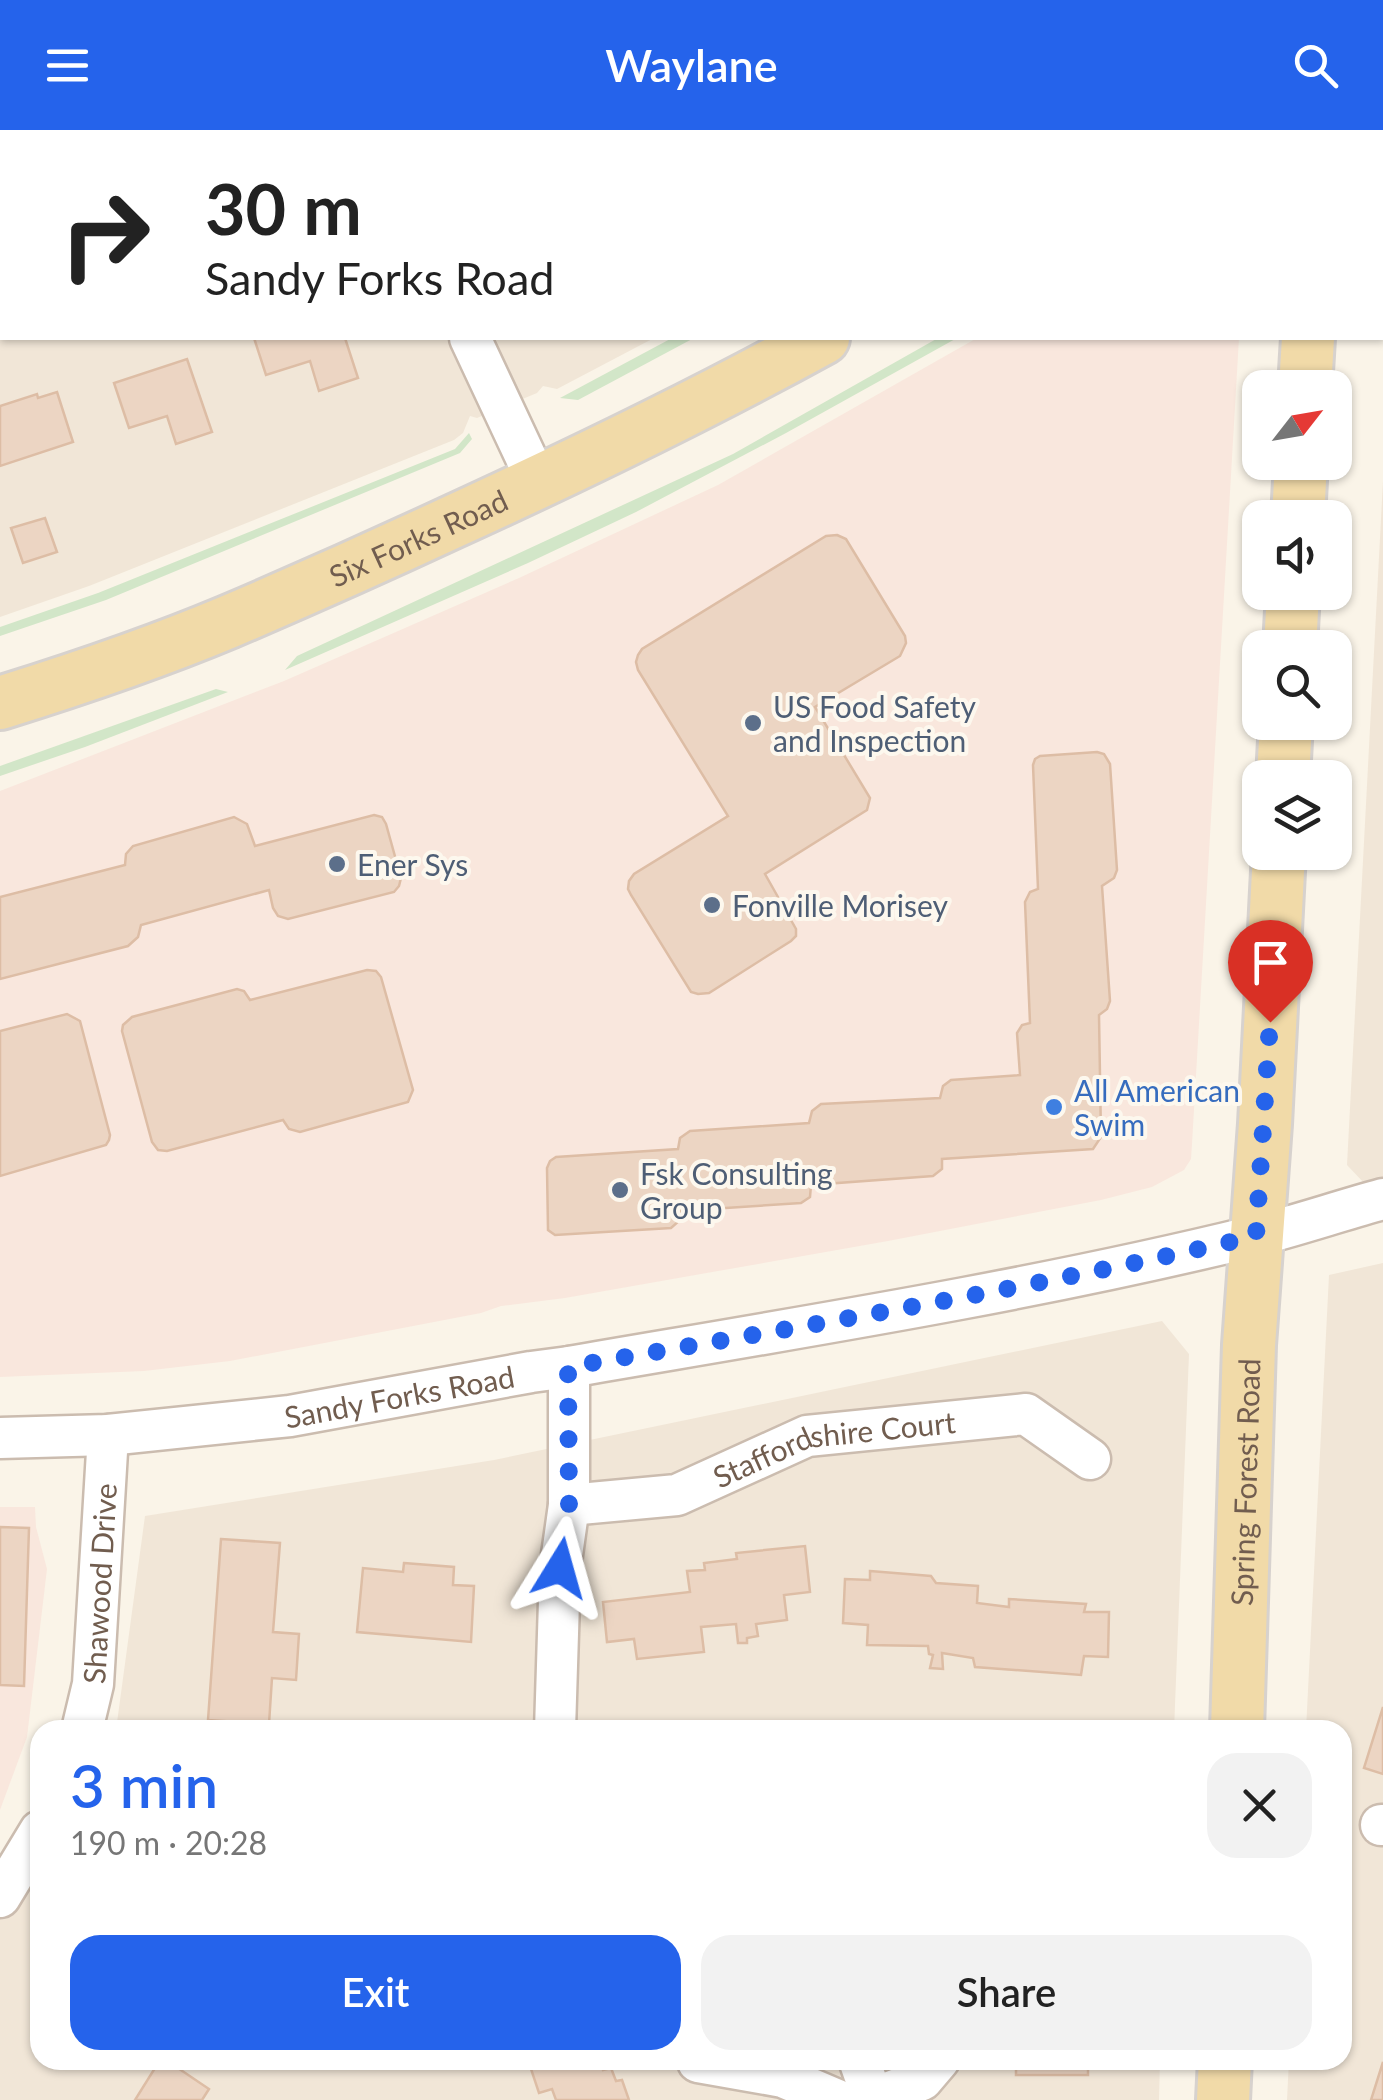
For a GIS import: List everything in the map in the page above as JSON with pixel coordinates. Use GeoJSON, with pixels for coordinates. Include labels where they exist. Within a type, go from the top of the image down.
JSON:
{"type":"FeatureCollection","features":[{"type":"Feature","properties":{"kind":"main road","name":"Six Forks Road"},"geometry":{"type":"LineString","coordinates":[[0,704],[225,623],[538,483],[718,396],[819,340]]}},
{"type":"Feature","properties":{"kind":"main road"},"geometry":{"type":"LineString","coordinates":[[1306,370],[1308,340]]}},
{"type":"Feature","properties":{"kind":"main road","name":"Spring Forest Road"},"geometry":{"type":"LineString","coordinates":[[1237,1720],[1249,1345],[1278,870]]}},
{"type":"Feature","properties":{"kind":"main road"},"geometry":{"type":"LineString","coordinates":[[1223,2100],[1224,2070]]}},
{"type":"Feature","properties":{"kind":"street"},"geometry":{"type":"LineString","coordinates":[[471,340],[538,483]]}},
{"type":"Feature","properties":{"kind":"street","name":"Sandy Forks Road"},"geometry":{"type":"LineString","coordinates":[[0,1438],[108,1435],[290,1416],[934,1304],[1256,1236],[1383,1199]]}},
{"type":"Feature","properties":{"kind":"street"},"geometry":{"type":"LineString","coordinates":[[555,1720],[560,1568],[569,1505],[568,1367]]}},
{"type":"Feature","properties":{"kind":"street","name":"Staffordshire Court"},"geometry":{"type":"LineString","coordinates":[[569,1505],[678,1495],[807,1436],[1026,1414],[1090,1459]]}},
{"type":"Feature","properties":{"kind":"street","name":"Shawood Drive"},"geometry":{"type":"LineString","coordinates":[[84,1720],[93,1684],[108,1435]]}},
{"type":"Feature","properties":{"kind":"street"},"geometry":{"type":"LineString","coordinates":[[0,1897],[30,1848]]}},
{"type":"Feature","properties":{"kind":"street"},"geometry":{"type":"LineString","coordinates":[[701,2070],[710,2100]]}},
{"type":"Feature","properties":{"kind":"street"},"geometry":{"type":"LineString","coordinates":[[772,2070],[837,2100]]}},
{"type":"Feature","properties":{"kind":"street"},"geometry":{"type":"LineString","coordinates":[[862,2070],[870,2100],[922,2080],[930,2070]]}},
{"type":"Feature","properties":{"kind":"shaded area"},"geometry":{"type":"Polygon","coordinates":[[[0,340],[650,340],[557,389],[543,386],[537,393],[477,418],[470,416],[463,433],[454,440],[89,586],[0,617],[0,340]]]}},
{"type":"Feature","properties":{"kind":"shaded area"},"geometry":{"type":"Polygon","coordinates":[[[973,340],[1239,340],[1192,1144],[1191,1159],[1184,1170],[1152,1187],[1101,1200],[888,1241],[501,1306],[230,1361],[144,1371],[0,1377],[0,791],[284,681],[718,485],[973,340]]]}},
{"type":"Feature","properties":{"kind":"shaded area"},"geometry":{"type":"Polygon","coordinates":[[[1383,481],[1383,1180],[1366,1185],[1347,1165],[1383,481]]]}},
{"type":"Feature","properties":{"kind":"shaded area"},"geometry":{"type":"Polygon","coordinates":[[[1383,1263],[1383,2100],[1287,2100],[1288,2070],[1352,2070],[1352,1720],[1307,1720],[1329,1275],[1383,1263]]]}},
{"type":"Feature","properties":{"kind":"shaded area"},"geometry":{"type":"Polygon","coordinates":[[[1162,1321],[1189,1354],[1174,1720],[117,1720],[145,1516],[494,1460],[1162,1321]]]}},
{"type":"Feature","properties":{"kind":"shaded area"},"geometry":{"type":"Polygon","coordinates":[[[0,1507],[35,1507],[47,1569],[27,1737],[0,1810],[0,1507]]]}},
{"type":"Feature","properties":{"kind":"shaded area"},"geometry":{"type":"Polygon","coordinates":[[[0,1853],[30,1857],[30,2070],[1160,2070],[1159,2100],[0,2100],[0,1853]]]}},
{"type":"Feature","properties":{"kind":"green space"},"geometry":{"type":"Polygon","coordinates":[[[668,340],[690,340],[578,400],[560,398],[668,340]]]}},
{"type":"Feature","properties":{"kind":"green space"},"geometry":{"type":"Polygon","coordinates":[[[934,340],[953,340],[636,512],[285,670],[297,656],[733,454],[934,340]]]}},
{"type":"Feature","properties":{"kind":"green space"},"geometry":{"type":"Polygon","coordinates":[[[469,433],[472,439],[460,453],[106,600],[0,636],[0,627],[98,593],[455,449],[469,433]]]}},
{"type":"Feature","properties":{"kind":"green space"},"geometry":{"type":"Polygon","coordinates":[[[216,689],[228,692],[0,776],[0,766],[216,689]]]}},
{"type":"Feature","properties":{"kind":"building"},"geometry":{"type":"Polygon","coordinates":[[[255,340],[346,340],[358,378],[319,391],[310,361],[266,375],[255,340]]]}},
{"type":"Feature","properties":{"kind":"building"},"geometry":{"type":"Polygon","coordinates":[[[187,359],[212,432],[176,444],[167,416],[129,428],[114,383],[187,359]]]}},
{"type":"Feature","properties":{"kind":"building"},"geometry":{"type":"Polygon","coordinates":[[[57,392],[73,442],[0,466],[0,406],[57,392]]]}},
{"type":"Feature","properties":{"kind":"building"},"geometry":{"type":"Polygon","coordinates":[[[45,518],[57,552],[23,563],[11,528],[45,518]]]}},
{"type":"Feature","properties":{"kind":"building"},"geometry":{"type":"Polygon","coordinates":[[[826,536],[846,539],[906,643],[900,656],[815,707],[870,798],[867,810],[765,874],[796,929],[796,936],[709,993],[691,992],[631,895],[629,881],[634,874],[728,816],[638,670],[638,655],[826,536]]]}},
{"type":"Feature","properties":{"kind":"building"},"geometry":{"type":"Polygon","coordinates":[[[1104,754],[1110,764],[1117,870],[1114,878],[1102,886],[1110,1001],[1099,1015],[1101,1137],[1093,1149],[942,1159],[942,1169],[933,1176],[811,1185],[810,1197],[801,1203],[680,1211],[679,1221],[671,1228],[555,1235],[548,1230],[547,1168],[556,1157],[678,1149],[680,1138],[690,1131],[809,1123],[812,1111],[821,1104],[940,1098],[943,1086],[951,1080],[1020,1075],[1017,1033],[1022,1025],[1030,1023],[1025,902],[1030,892],[1038,889],[1033,765],[1040,756],[1104,754]]]}},
{"type":"Feature","properties":{"kind":"building"},"geometry":{"type":"Polygon","coordinates":[[[374,815],[382,817],[386,824],[401,878],[394,892],[288,919],[278,916],[269,890],[141,925],[138,937],[128,946],[0,979],[0,897],[125,865],[126,854],[133,846],[234,817],[247,824],[255,846],[374,815]]]}},
{"type":"Feature","properties":{"kind":"building"},"geometry":{"type":"Polygon","coordinates":[[[376,971],[381,977],[413,1090],[408,1102],[300,1132],[289,1129],[283,1120],[167,1151],[158,1150],[152,1142],[122,1031],[132,1017],[237,989],[250,1000],[376,971]]]}},
{"type":"Feature","properties":{"kind":"building"},"geometry":{"type":"Polygon","coordinates":[[[67,1014],[80,1021],[109,1140],[106,1145],[0,1176],[0,1031],[67,1014]]]}},
{"type":"Feature","properties":{"kind":"building"},"geometry":{"type":"Polygon","coordinates":[[[0,1527],[29,1528],[24,1686],[0,1685],[0,1527]]]}},
{"type":"Feature","properties":{"kind":"building"},"geometry":{"type":"Polygon","coordinates":[[[221,1539],[280,1543],[273,1632],[299,1634],[296,1680],[272,1678],[269,1720],[208,1720],[221,1539]]]}},
{"type":"Feature","properties":{"kind":"building"},"geometry":{"type":"Polygon","coordinates":[[[805,1546],[810,1592],[784,1595],[787,1620],[756,1624],[758,1636],[747,1638],[747,1643],[738,1643],[736,1624],[701,1627],[704,1652],[637,1659],[634,1639],[607,1642],[603,1602],[690,1592],[687,1571],[705,1570],[704,1563],[737,1559],[736,1553],[805,1546]]]}},
{"type":"Feature","properties":{"kind":"building"},"geometry":{"type":"Polygon","coordinates":[[[404,1563],[454,1567],[453,1585],[474,1586],[471,1642],[357,1632],[363,1568],[403,1572],[404,1563]]]}},
{"type":"Feature","properties":{"kind":"building"},"geometry":{"type":"Polygon","coordinates":[[[870,1571],[931,1576],[936,1583],[978,1586],[977,1603],[1009,1607],[1009,1599],[1086,1604],[1084,1612],[1109,1612],[1108,1657],[1084,1656],[1081,1675],[975,1667],[973,1658],[942,1653],[943,1669],[930,1668],[933,1655],[929,1654],[928,1646],[867,1645],[868,1625],[843,1623],[845,1579],[870,1580],[870,1571]]]}},
{"type":"Feature","properties":{"kind":"building"},"geometry":{"type":"Polygon","coordinates":[[[1383,1707],[1383,1774],[1364,1768],[1383,1707]]]}},
{"type":"Feature","properties":{"kind":"building"},"geometry":{"type":"Polygon","coordinates":[[[1383,2062],[1383,2100],[1371,2100],[1383,2062]]]}},
{"type":"Feature","properties":{"kind":"building"},"geometry":{"type":"Polygon","coordinates":[[[154,2070],[181,2070],[209,2089],[202,2100],[135,2100],[154,2070]]]}},
{"type":"Feature","properties":{"kind":"building"},"geometry":{"type":"Polygon","coordinates":[[[531,2070],[612,2070],[616,2081],[622,2080],[629,2100],[556,2100],[552,2089],[539,2093],[531,2070]]]}},
{"type":"Feature","properties":{"kind":"building"},"geometry":{"type":"Polygon","coordinates":[[[1016,2070],[1088,2070],[1088,2075],[1016,2075],[1016,2070]]]}},
{"type":"Feature","properties":{"kind":"place","name":"US Food Safety and Inspection"},"geometry":{"type":"Point","coordinates":[753,723]}},
{"type":"Feature","properties":{"kind":"place","name":"Ener Sys"},"geometry":{"type":"Point","coordinates":[337,864]}},
{"type":"Feature","properties":{"kind":"place","name":"Fonville Morisey"},"geometry":{"type":"Point","coordinates":[712,905]}},
{"type":"Feature","properties":{"kind":"place","name":"All American Swim"},"geometry":{"type":"Point","coordinates":[1054,1107]}},
{"type":"Feature","properties":{"kind":"place","name":"Fsk Consulting Group"},"geometry":{"type":"Point","coordinates":[620,1190]}},
{"type":"Feature","properties":{"kind":"route"},"geometry":{"type":"LineString","coordinates":[[560,1568],[569,1505],[568,1367],[934,1304],[1256,1236],[1270,1022]]}}]}
